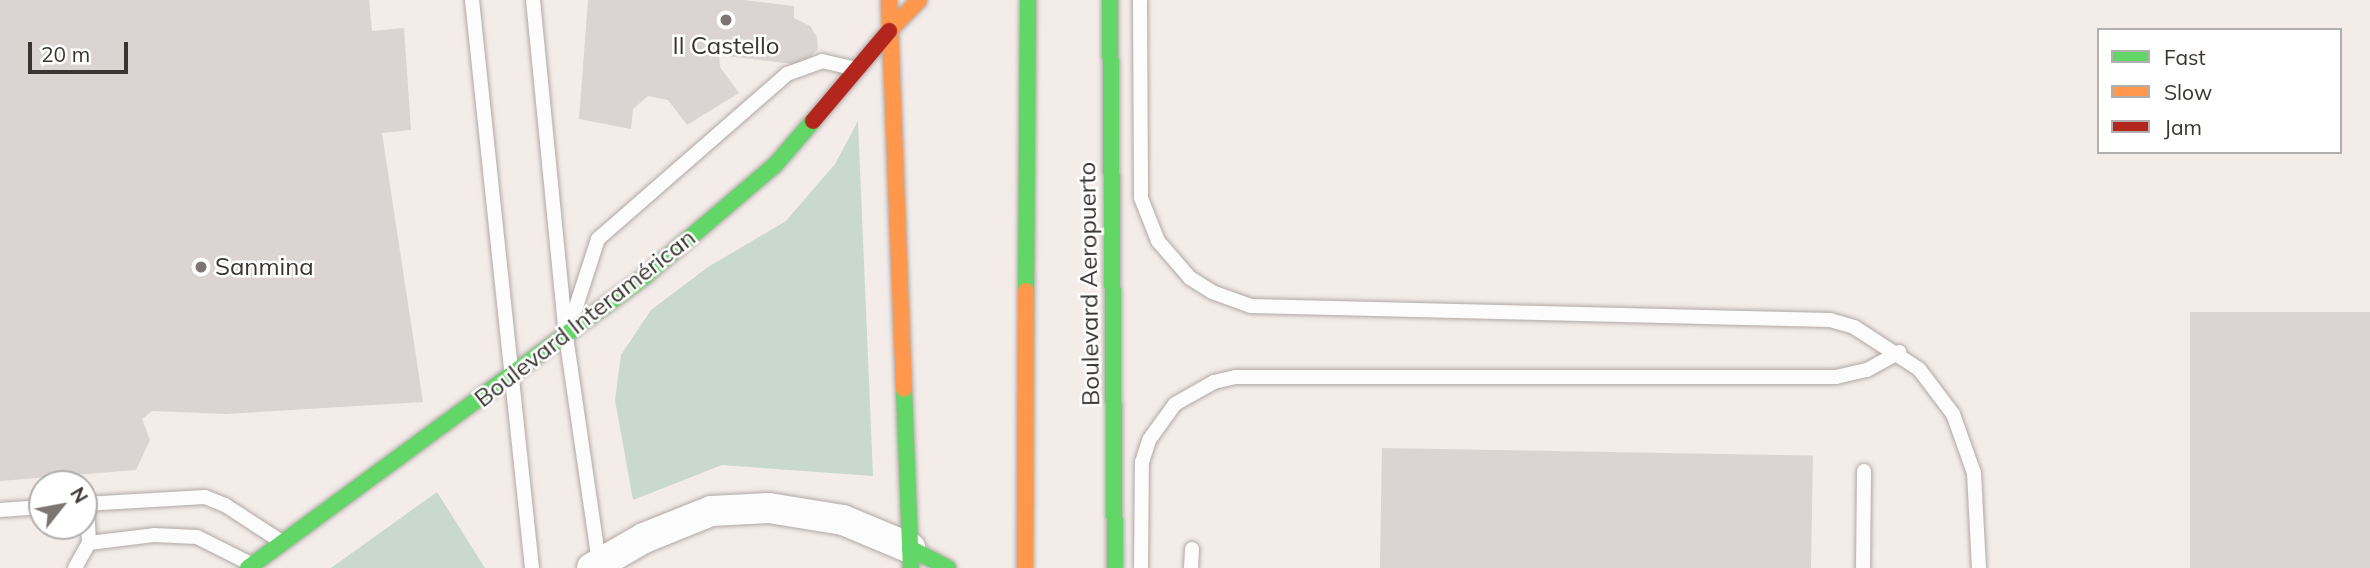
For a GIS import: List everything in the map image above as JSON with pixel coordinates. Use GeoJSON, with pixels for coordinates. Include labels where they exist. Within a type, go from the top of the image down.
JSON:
{"type":"FeatureCollection","features":[{"type":"Feature","properties":{"kind":"main road"},"geometry":{"type":"LineString","coordinates":[[889,0],[910,558],[947,568]]}},
{"type":"Feature","properties":{"kind":"main road","name":"Boulevard Interamérican"},"geometry":{"type":"LineString","coordinates":[[250,566],[509,378],[645,275],[775,164],[919,0]]}},
{"type":"Feature","properties":{"kind":"main road"},"geometry":{"type":"LineString","coordinates":[[1025,568],[1028,0]]}},
{"type":"Feature","properties":{"kind":"main road","name":"Boulevard Aeropuerto"},"geometry":{"type":"LineString","coordinates":[[1110,0],[1115,568]]}},
{"type":"Feature","properties":{"kind":"street"},"geometry":{"type":"LineString","coordinates":[[596,565],[711,511],[769,508],[843,520],[910,558]]}},
{"type":"Feature","properties":{"kind":"lane"},"geometry":{"type":"LineString","coordinates":[[472,0],[509,378],[532,568]]}},
{"type":"Feature","properties":{"kind":"lane"},"geometry":{"type":"LineString","coordinates":[[533,0],[566,335],[596,565]]}},
{"type":"Feature","properties":{"kind":"lane"},"geometry":{"type":"LineString","coordinates":[[1140,0],[1141,198],[1147,220],[1171,259],[1212,292],[1251,306],[1830,320],[1854,327],[1899,352],[1936,387],[1966,442],[1978,504],[1979,568]]}},
{"type":"Feature","properties":{"kind":"lane"},"geometry":{"type":"LineString","coordinates":[[566,335],[598,239],[787,74],[822,61],[857,69]]}},
{"type":"Feature","properties":{"kind":"lane"},"geometry":{"type":"LineString","coordinates":[[1141,568],[1142,462],[1149,440],[1175,404],[1214,382],[1235,377],[1836,377],[1867,370],[1899,352]]}},
{"type":"Feature","properties":{"kind":"lane"},"geometry":{"type":"LineString","coordinates":[[1863,568],[1864,471]]}},
{"type":"Feature","properties":{"kind":"lane"},"geometry":{"type":"LineString","coordinates":[[98,502],[205,498],[225,505],[283,543]]}},
{"type":"Feature","properties":{"kind":"lane"},"geometry":{"type":"LineString","coordinates":[[0,510],[28,508]]}},
{"type":"Feature","properties":{"kind":"lane"},"geometry":{"type":"LineString","coordinates":[[89,543],[154,536],[197,537],[250,566]]}},
{"type":"Feature","properties":{"kind":"lane"},"geometry":{"type":"LineString","coordinates":[[75,568],[89,540]]}},
{"type":"Feature","properties":{"kind":"lane"},"geometry":{"type":"LineString","coordinates":[[1191,568],[1192,550]]}},
{"type":"Feature","properties":{"kind":"green space"},"geometry":{"type":"Polygon","coordinates":[[[858,121],[873,476],[722,465],[633,500],[615,400],[621,355],[651,310],[708,267],[786,221],[835,164],[858,121]]]}},
{"type":"Feature","properties":{"kind":"green space"},"geometry":{"type":"Polygon","coordinates":[[[437,492],[485,568],[331,568],[437,492]]]}},
{"type":"Feature","properties":{"kind":"building","name":"Sanmina"},"geometry":{"type":"Polygon","coordinates":[[[0,0],[369,0],[372,31],[404,28],[411,130],[382,133],[423,402],[226,414],[152,411],[142,419],[150,440],[136,470],[98,473],[98,470],[28,470],[28,479],[0,481],[0,0]]]}},
{"type":"Feature","properties":{"kind":"building"},"geometry":{"type":"Polygon","coordinates":[[[588,0],[744,0],[794,6],[794,18],[810,26],[817,37],[818,49],[802,65],[719,55],[720,67],[739,93],[687,125],[668,100],[648,96],[633,109],[631,129],[579,119],[588,0]]]}},
{"type":"Feature","properties":{"kind":"building"},"geometry":{"type":"Polygon","coordinates":[[[2190,312],[2370,312],[2370,568],[2190,568],[2190,312]]]}},
{"type":"Feature","properties":{"kind":"building"},"geometry":{"type":"Polygon","coordinates":[[[1382,448],[1813,456],[1811,568],[1380,568],[1382,448]]]}},
{"type":"Feature","properties":{"kind":"traffic: fast"},"geometry":{"type":"LineString","coordinates":[[1026,291],[1028,0]]}},
{"type":"Feature","properties":{"kind":"traffic: fast"},"geometry":{"type":"LineString","coordinates":[[1110,0],[1115,568]]}},
{"type":"Feature","properties":{"kind":"traffic: fast"},"geometry":{"type":"LineString","coordinates":[[248,568],[645,276],[775,165],[813,121]]}},
{"type":"Feature","properties":{"kind":"traffic: fast"},"geometry":{"type":"LineString","coordinates":[[904,389],[911,568]]}},
{"type":"Feature","properties":{"kind":"traffic: fast"},"geometry":{"type":"LineString","coordinates":[[910,548],[948,568]]}},
{"type":"Feature","properties":{"kind":"traffic: slow"},"geometry":{"type":"LineString","coordinates":[[889,0],[904,389]]}},
{"type":"Feature","properties":{"kind":"traffic: slow"},"geometry":{"type":"LineString","coordinates":[[889,31],[919,0]]}},
{"type":"Feature","properties":{"kind":"traffic: slow"},"geometry":{"type":"LineString","coordinates":[[1025,568],[1026,291]]}},
{"type":"Feature","properties":{"kind":"traffic: jam"},"geometry":{"type":"LineString","coordinates":[[813,121],[889,31]]}},
{"type":"Feature","properties":{"kind":"place","name":"Il Castello"},"geometry":{"type":"Point","coordinates":[726,20]}},
{"type":"Feature","properties":{"kind":"place","name":"Sanmina"},"geometry":{"type":"Point","coordinates":[201,267]}}]}
